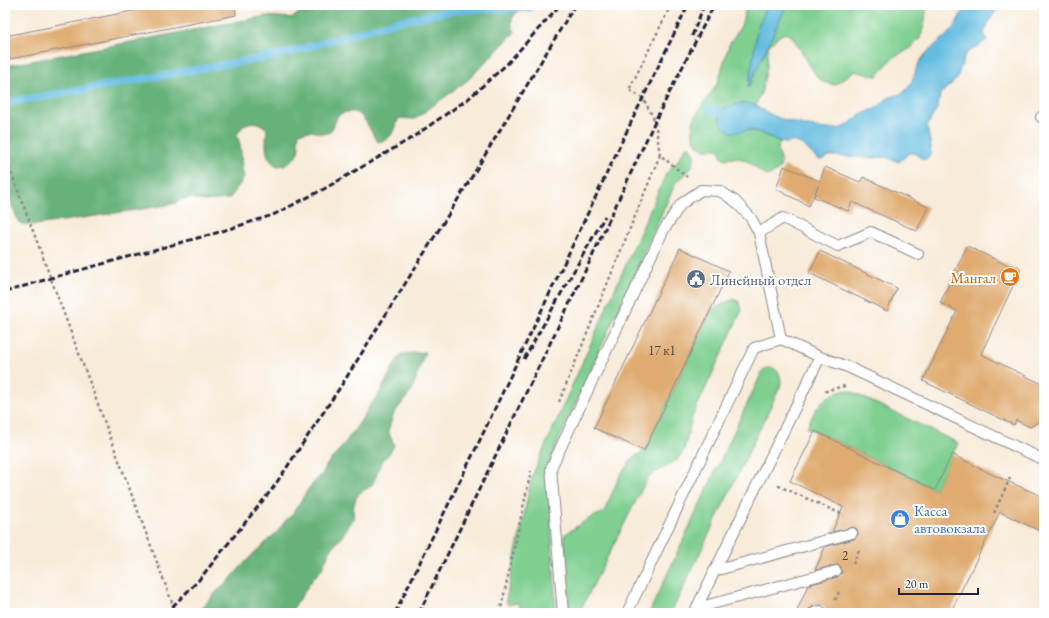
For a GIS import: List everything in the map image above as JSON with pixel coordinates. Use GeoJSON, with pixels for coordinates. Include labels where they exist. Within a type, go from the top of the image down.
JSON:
{"type":"FeatureCollection","features":[{"type":"Feature","properties":{"kind":"lane"},"geometry":{"type":"LineString","coordinates":[[563,613],[551,468],[663,231],[681,204],[701,190],[720,191],[735,201],[751,218],[759,233],[781,339]]}},
{"type":"Feature","properties":{"kind":"lane"},"geometry":{"type":"LineString","coordinates":[[759,233],[783,218],[838,246],[871,232],[918,254]]}},
{"type":"Feature","properties":{"kind":"lane"},"geometry":{"type":"LineString","coordinates":[[627,613],[754,348],[781,339],[820,358],[848,367],[1044,460]]}},
{"type":"Feature","properties":{"kind":"lane"},"geometry":{"type":"LineString","coordinates":[[695,610],[820,358]]}},
{"type":"Feature","properties":{"kind":"lane"},"geometry":{"type":"LineString","coordinates":[[714,571],[852,533]]}},
{"type":"Feature","properties":{"kind":"lane"},"geometry":{"type":"LineString","coordinates":[[695,610],[836,571]]}},
{"type":"Feature","properties":{"kind":"path"},"geometry":{"type":"LineString","coordinates":[[671,5],[629,90],[643,98],[655,121],[660,155],[701,190]]}},
{"type":"Feature","properties":{"kind":"path"},"geometry":{"type":"LineString","coordinates":[[5,156],[176,613]]}},
{"type":"Feature","properties":{"kind":"path"},"geometry":{"type":"LineString","coordinates":[[822,394],[828,390],[851,385]]}},
{"type":"Feature","properties":{"kind":"path"},"geometry":{"type":"LineString","coordinates":[[994,513],[1010,478]]}},
{"type":"Feature","properties":{"kind":"path"},"geometry":{"type":"LineString","coordinates":[[782,479],[779,486],[850,517]]}},
{"type":"Feature","properties":{"kind":"path"},"geometry":{"type":"LineString","coordinates":[[850,570],[860,548]]}},
{"type":"Feature","properties":{"kind":"path"},"geometry":{"type":"LineString","coordinates":[[833,606],[843,584]]}},
{"type":"Feature","properties":{"kind":"green space"},"geometry":{"type":"Polygon","coordinates":[[[311,5],[528,5],[517,13],[512,19],[515,32],[468,80],[415,119],[399,118],[390,137],[383,141],[378,142],[367,123],[358,114],[346,112],[338,115],[329,132],[324,134],[312,131],[299,133],[299,148],[297,156],[285,165],[277,166],[269,159],[267,154],[267,129],[254,122],[246,124],[237,135],[244,178],[229,199],[205,201],[190,198],[182,199],[176,203],[162,206],[36,225],[21,224],[16,216],[5,185],[5,66],[266,16],[292,18],[311,5]]]}},
{"type":"Feature","properties":{"kind":"green space"},"geometry":{"type":"Polygon","coordinates":[[[747,5],[926,5],[925,24],[918,41],[905,52],[896,55],[877,76],[854,71],[835,85],[823,82],[817,77],[792,36],[785,33],[777,37],[768,47],[767,66],[762,90],[756,105],[741,103],[744,130],[758,132],[780,142],[777,150],[781,163],[780,166],[775,172],[766,176],[745,160],[738,158],[722,158],[720,151],[717,149],[705,149],[698,146],[693,136],[693,122],[702,105],[718,82],[729,45],[741,26],[747,5]]]}},
{"type":"Feature","properties":{"kind":"green space"},"geometry":{"type":"Polygon","coordinates":[[[686,147],[691,147],[694,158],[693,163],[688,171],[676,182],[548,464],[556,613],[519,613],[520,606],[517,603],[508,605],[506,600],[532,476],[666,174],[677,162],[686,147]]]}},
{"type":"Feature","properties":{"kind":"green space"},"geometry":{"type":"Polygon","coordinates":[[[734,299],[739,302],[742,310],[692,417],[684,450],[677,460],[648,477],[579,613],[569,613],[564,535],[588,519],[604,512],[620,475],[635,456],[644,451],[712,309],[734,299]]]}},
{"type":"Feature","properties":{"kind":"green space"},"geometry":{"type":"Polygon","coordinates":[[[425,352],[411,392],[394,413],[388,431],[394,445],[381,463],[372,485],[361,492],[357,497],[353,508],[354,518],[329,552],[322,569],[312,580],[290,613],[198,613],[216,592],[227,583],[245,562],[278,531],[291,516],[309,488],[322,474],[328,463],[360,422],[381,391],[401,354],[425,352]]]}},
{"type":"Feature","properties":{"kind":"green space"},"geometry":{"type":"Polygon","coordinates":[[[767,368],[774,369],[778,372],[781,385],[671,613],[649,613],[762,372],[767,368]]]}},
{"type":"Feature","properties":{"kind":"green space"},"geometry":{"type":"Polygon","coordinates":[[[848,390],[958,443],[935,490],[807,428],[817,407],[826,398],[848,390]]]}},
{"type":"Feature","properties":{"kind":"water"},"geometry":{"type":"Polygon","coordinates":[[[768,5],[787,5],[748,88],[758,26],[768,5]]]}},
{"type":"Feature","properties":{"kind":"water"},"geometry":{"type":"Polygon","coordinates":[[[967,5],[1002,5],[993,15],[984,32],[987,40],[967,53],[964,57],[957,79],[940,94],[938,107],[927,126],[931,147],[930,155],[927,159],[922,159],[914,153],[909,153],[899,162],[885,157],[870,158],[830,156],[821,160],[797,142],[783,143],[756,131],[750,130],[732,132],[724,127],[719,120],[723,109],[743,103],[756,106],[775,117],[805,125],[828,129],[844,127],[861,115],[878,107],[887,98],[904,92],[911,84],[917,66],[922,58],[951,31],[967,5]]]}},
{"type":"Feature","properties":{"kind":"building"},"geometry":{"type":"Polygon","coordinates":[[[163,5],[235,5],[236,15],[5,60],[5,36],[163,5]]]}},
{"type":"Feature","properties":{"kind":"building"},"geometry":{"type":"Polygon","coordinates":[[[784,166],[820,181],[825,167],[860,182],[863,177],[928,207],[917,231],[852,202],[848,211],[814,197],[818,186],[809,206],[776,189],[784,166]]]}},
{"type":"Feature","properties":{"kind":"building"},"geometry":{"type":"Polygon","coordinates":[[[967,246],[1020,271],[981,354],[1044,385],[1044,419],[1030,427],[1016,420],[1014,425],[923,381],[957,311],[940,303],[967,246]]]}},
{"type":"Feature","properties":{"kind":"building"},"geometry":{"type":"Polygon","coordinates":[[[680,248],[729,271],[644,451],[594,428],[680,248]]]}},
{"type":"Feature","properties":{"kind":"building"},"geometry":{"type":"Polygon","coordinates":[[[820,251],[897,288],[887,311],[809,273],[820,251]]]}},
{"type":"Feature","properties":{"kind":"building"},"geometry":{"type":"Polygon","coordinates":[[[815,431],[935,490],[952,454],[993,475],[1044,497],[1044,533],[1000,512],[950,613],[826,613],[826,609],[821,605],[812,607],[809,609],[808,613],[796,613],[808,585],[838,577],[842,573],[841,567],[837,565],[815,570],[825,547],[854,539],[858,534],[857,529],[853,527],[832,532],[843,507],[790,481],[815,431]]]}},
{"type":"Feature","properties":{"kind":"waterway"},"geometry":{"type":"LineString","coordinates":[[5,103],[280,55],[395,22],[455,10],[529,8]]}},
{"type":"Feature","properties":{"kind":"waterway"},"geometry":{"type":"LineString","coordinates":[[709,109],[731,115]]}},
{"type":"Feature","properties":{"kind":"railway"},"geometry":{"type":"LineString","coordinates":[[5,292],[216,233],[273,215],[324,189],[410,139],[468,99],[507,64],[560,5]]}},
{"type":"Feature","properties":{"kind":"railway"},"geometry":{"type":"LineString","coordinates":[[166,613],[198,581],[273,488],[343,383],[470,180],[575,5]]}},
{"type":"Feature","properties":{"kind":"railway"},"geometry":{"type":"LineString","coordinates":[[395,613],[478,444],[688,5]]}},
{"type":"Feature","properties":{"kind":"railway"},"geometry":{"type":"LineString","coordinates":[[692,36],[704,5]]}},
{"type":"Feature","properties":{"kind":"railway"},"geometry":{"type":"LineString","coordinates":[[419,613],[590,261],[655,121],[714,5]]}},
{"type":"Feature","properties":{"kind":"railway"},"geometry":{"type":"LineString","coordinates":[[524,359],[605,216]]}},
{"type":"Feature","properties":{"kind":"place","name":"Мангал"},"geometry":{"type":"Point","coordinates":[1010,277]}},
{"type":"Feature","properties":{"kind":"place","name":"Линейный отдел"},"geometry":{"type":"Point","coordinates":[696,279]}},
{"type":"Feature","properties":{"kind":"place","name":"Касса автовокзала"},"geometry":{"type":"Point","coordinates":[900,519]}}]}
